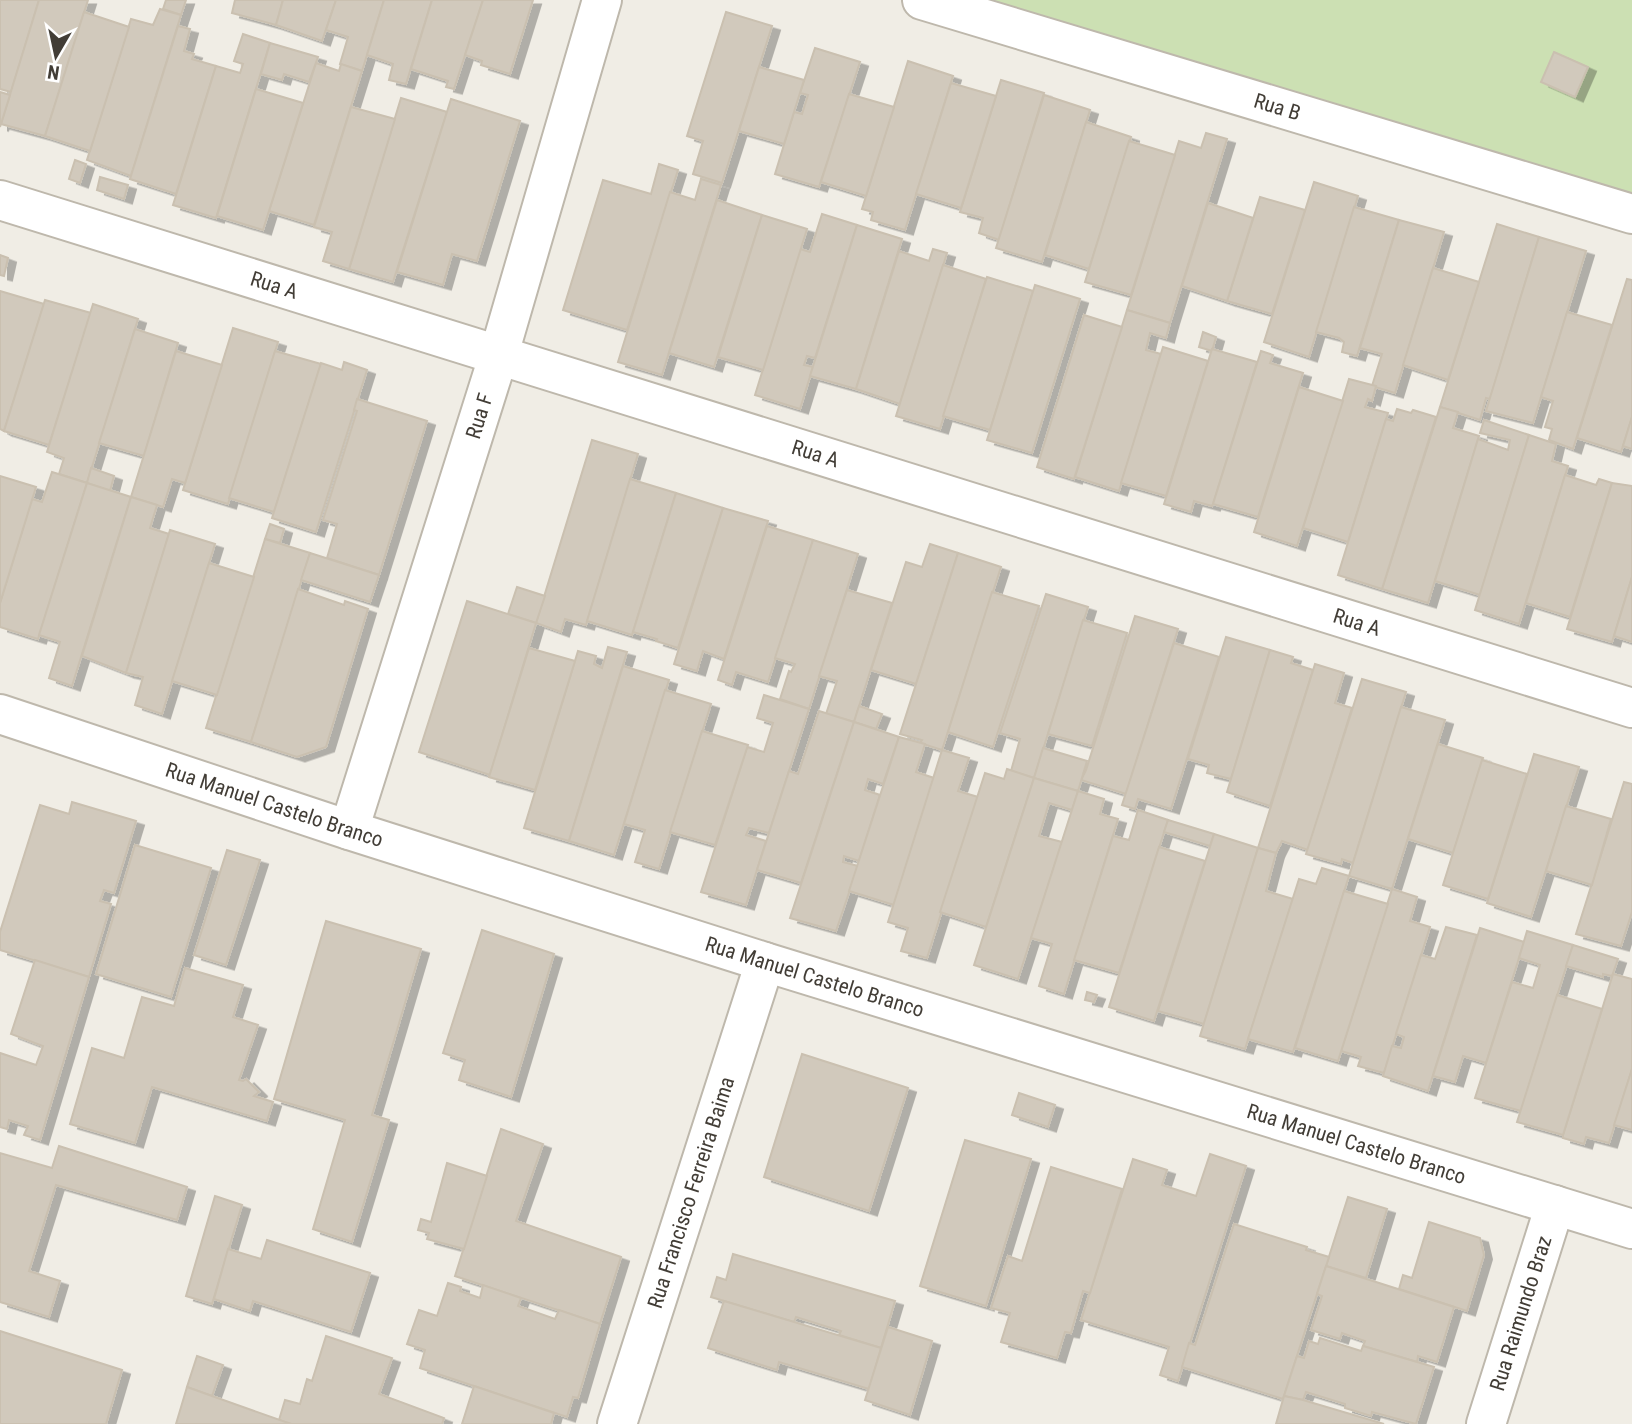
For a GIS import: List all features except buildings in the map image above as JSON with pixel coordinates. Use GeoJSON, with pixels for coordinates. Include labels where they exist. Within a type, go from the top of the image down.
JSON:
{"type":"FeatureCollection","features":[{"type":"Feature","properties":{"kind":"street","name":"Rua F"},"geometry":{"type":"LineString","coordinates":[[349,830],[499,354],[602,0]]}},
{"type":"Feature","properties":{"kind":"street","name":"Rua B"},"geometry":{"type":"LineString","coordinates":[[922,0],[1632,214]]}},
{"type":"Feature","properties":{"kind":"street","name":"Rua A"},"geometry":{"type":"LineString","coordinates":[[0,200],[1632,708]]}},
{"type":"Feature","properties":{"kind":"street","name":"Rua Manuel Castelo Branco"},"geometry":{"type":"LineString","coordinates":[[0,714],[349,830],[765,962],[1632,1228]]}},
{"type":"Feature","properties":{"kind":"street","name":"Rua Francisco Ferreira Baima"},"geometry":{"type":"LineString","coordinates":[[617,1424],[765,962]]}},
{"type":"Feature","properties":{"kind":"street","name":"Rua Raimundo Braz"},"geometry":{"type":"LineString","coordinates":[[1486,1424],[1555,1205]]}},
{"type":"Feature","properties":{"kind":"green space"},"geometry":{"type":"Polygon","coordinates":[[[963,0],[1632,0],[1632,206],[963,0]]]}}]}
